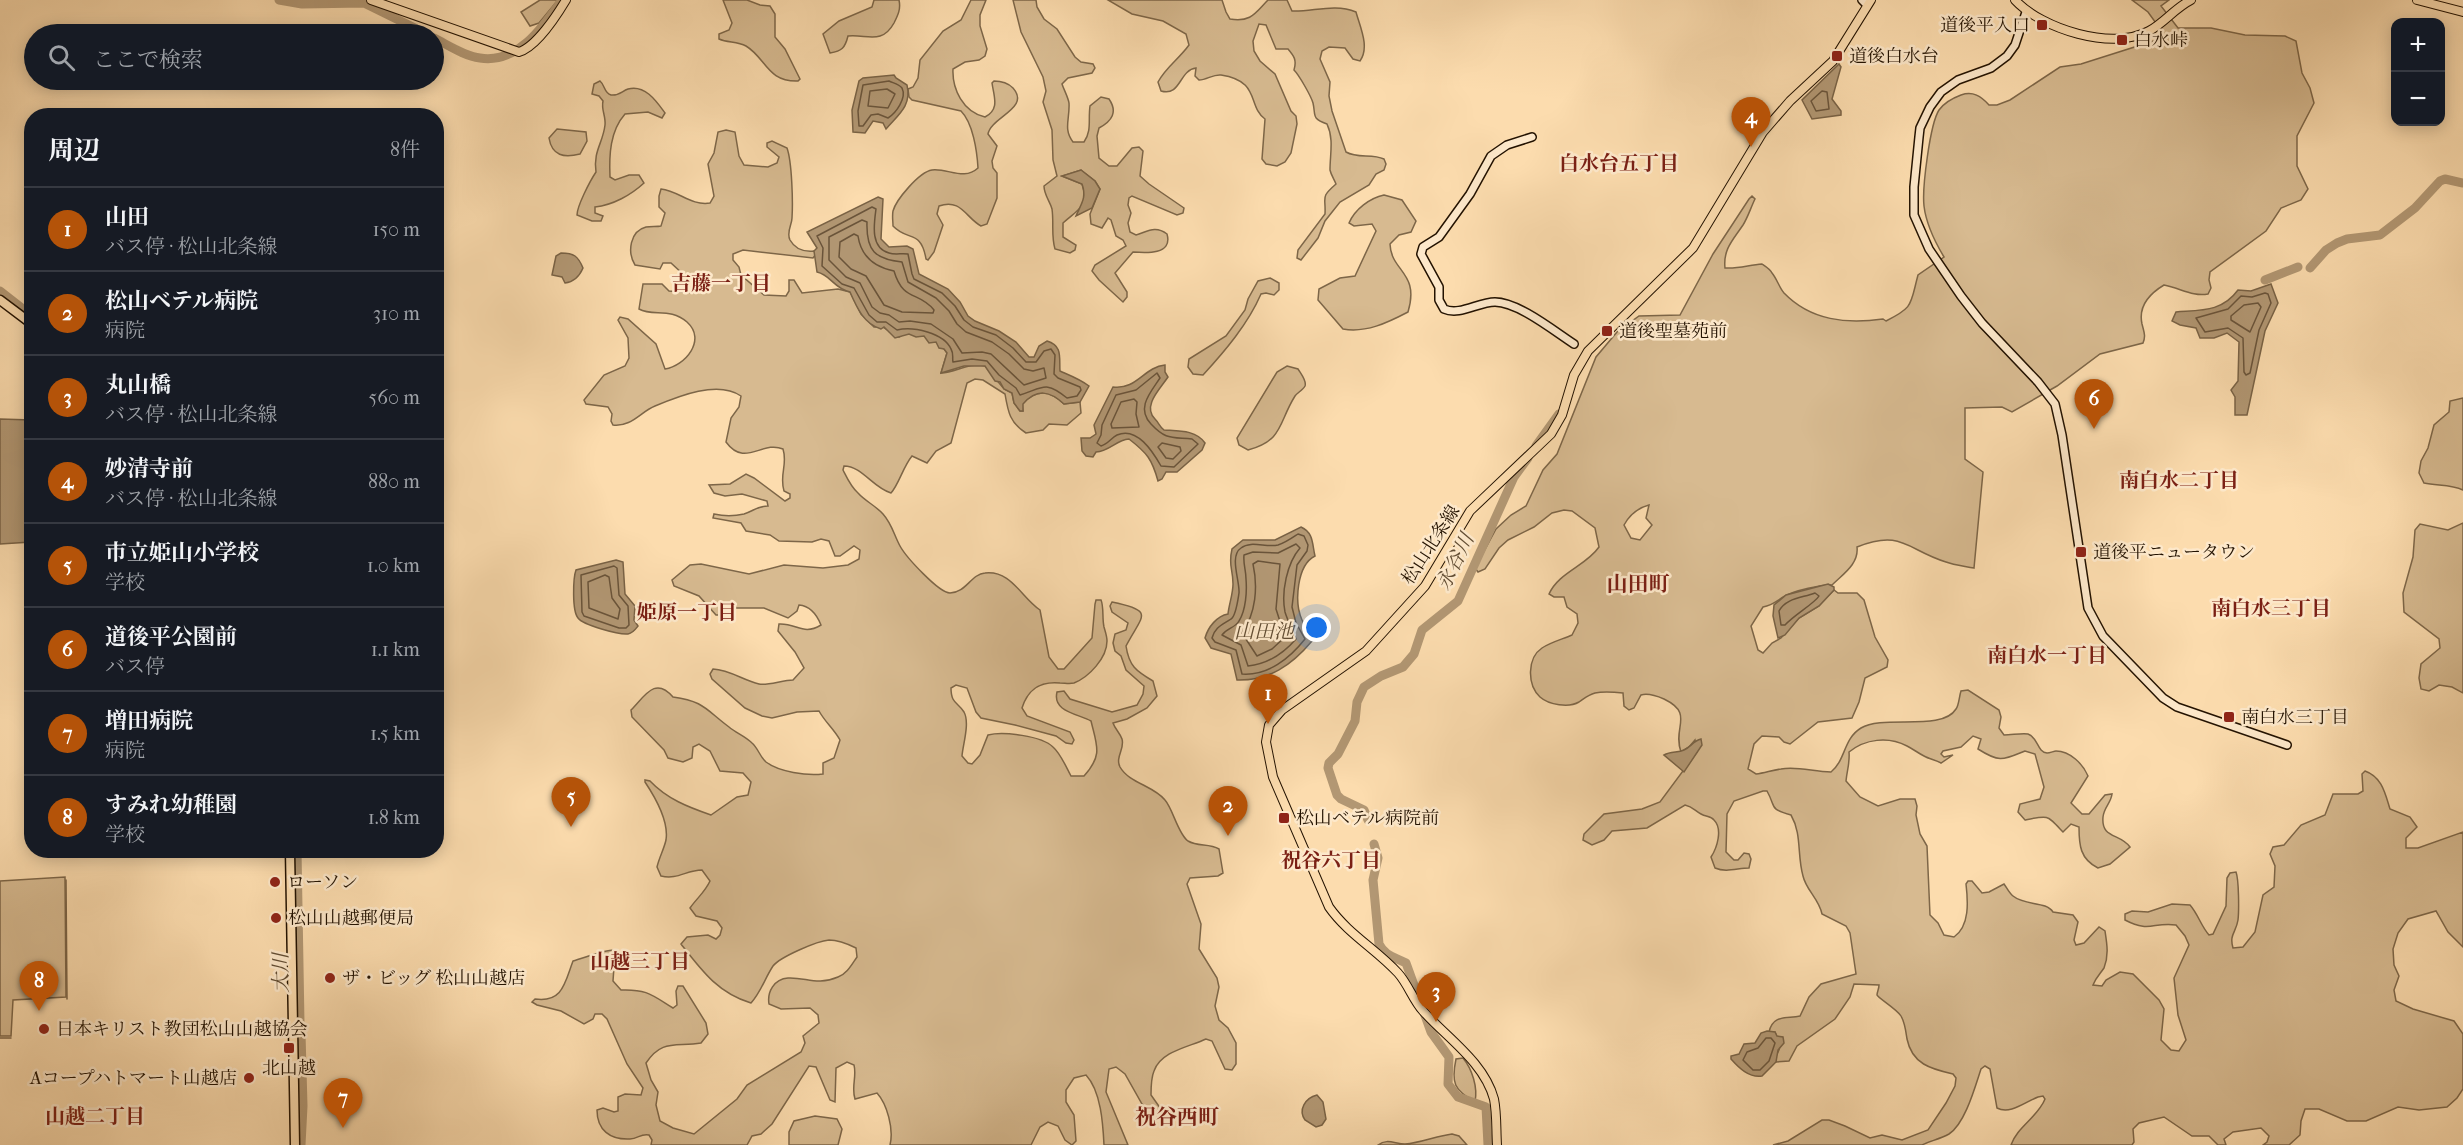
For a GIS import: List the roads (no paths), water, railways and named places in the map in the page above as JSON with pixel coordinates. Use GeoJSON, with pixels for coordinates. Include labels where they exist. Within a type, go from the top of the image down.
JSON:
{"type":"FeatureCollection","features":[{"type":"Feature","properties":{"kind":"highway"},"geometry":{"type":"LineString","coordinates":[[0,300],[24,318]]}},
{"type":"Feature","properties":{"kind":"highway"},"geometry":{"type":"LineString","coordinates":[[290,858],[295,1145]]}},
{"type":"Feature","properties":{"kind":"main road"},"geometry":{"type":"LineString","coordinates":[[371,0],[439,24]]}},
{"type":"Feature","properties":{"kind":"main road"},"geometry":{"type":"LineString","coordinates":[[444,26],[516,51],[531,46],[567,0]]}},
{"type":"Feature","properties":{"kind":"main road"},"geometry":{"type":"LineString","coordinates":[[2015,0],[2026,12],[2054,25],[2103,38],[2130,36],[2149,31],[2179,6],[2191,0]]}},
{"type":"Feature","properties":{"kind":"main road"},"geometry":{"type":"LineString","coordinates":[[2417,0],[2463,12]]}},
{"type":"Feature","properties":{"kind":"main road","name":"松山北条線"},"geometry":{"type":"LineString","coordinates":[[1497,1145],[1494,1100],[1484,1077],[1456,1043],[1421,1009],[1398,973],[1353,935],[1329,907],[1274,777],[1266,742],[1269,725],[1282,710],[1366,651],[1425,586],[1470,511],[1551,434],[1562,415],[1575,375],[1588,351],[1693,248],[1763,132],[1790,101],[1833,61],[1846,44],[1867,2]]}},
{"type":"Feature","properties":{"kind":"street"},"geometry":{"type":"LineString","coordinates":[[2026,12],[2015,45],[2007,56],[1991,68],[1969,75],[1950,86],[1934,99],[1924,117],[1919,137],[1914,187],[1913,207],[1917,223],[1942,270],[1971,309],[2038,382],[2055,404],[2062,435],[2086,598],[2096,626],[2163,698],[2177,707],[2287,745]]}},
{"type":"Feature","properties":{"kind":"street"},"geometry":{"type":"LineString","coordinates":[[1532,137],[1507,145],[1491,156],[1476,184],[1456,213],[1436,240],[1423,247],[1421,254],[1439,287],[1439,300],[1443,309],[1454,312],[1487,303],[1502,303],[1516,308],[1575,344]]}},
{"type":"Feature","properties":{"kind":"water"},"geometry":{"type":"Polygon","coordinates":[[[1839,64],[1841,67],[1832,99],[1841,111],[1841,115],[1812,119],[1802,100],[1839,64]]]}},
{"type":"Feature","properties":{"kind":"water"},"geometry":{"type":"Polygon","coordinates":[[[894,75],[907,85],[908,99],[903,110],[886,129],[883,123],[873,121],[865,133],[853,132],[852,110],[859,81],[863,78],[894,75]]]}},
{"type":"Feature","properties":{"kind":"water"},"geometry":{"type":"Polygon","coordinates":[[[1081,170],[1095,181],[1100,189],[1092,208],[1076,216],[1084,197],[1082,184],[1062,176],[1081,170]]]}},
{"type":"Feature","properties":{"kind":"water"},"geometry":{"type":"Polygon","coordinates":[[[878,197],[883,199],[881,239],[889,247],[907,246],[913,249],[919,274],[948,289],[960,302],[968,316],[1016,342],[1029,357],[1034,357],[1039,346],[1047,341],[1056,346],[1059,353],[1060,371],[1089,386],[1080,402],[1064,404],[1054,396],[1044,393],[1033,395],[1023,404],[1023,411],[1020,411],[1014,403],[1012,393],[1004,389],[1000,382],[995,381],[985,366],[964,366],[941,373],[947,353],[944,349],[939,348],[936,342],[929,343],[924,336],[916,337],[909,334],[895,338],[884,327],[881,329],[875,327],[862,315],[850,292],[817,272],[814,251],[817,248],[807,232],[878,197]]]}},
{"type":"Feature","properties":{"kind":"water"},"geometry":{"type":"Polygon","coordinates":[[[561,253],[575,256],[583,268],[576,278],[565,283],[562,277],[552,275],[556,256],[561,253]]]}},
{"type":"Feature","properties":{"kind":"water"},"geometry":{"type":"Polygon","coordinates":[[[2271,284],[2278,303],[2265,331],[2247,415],[2235,415],[2235,397],[2231,390],[2238,381],[2239,342],[2227,333],[2214,338],[2200,338],[2196,328],[2172,321],[2176,312],[2218,306],[2238,290],[2251,291],[2271,284]]]}},
{"type":"Feature","properties":{"kind":"water"},"geometry":{"type":"Polygon","coordinates":[[[1165,365],[1168,377],[1151,403],[1151,414],[1164,430],[1187,432],[1197,436],[1205,443],[1202,450],[1177,472],[1166,472],[1158,481],[1148,457],[1129,439],[1096,452],[1093,457],[1086,456],[1082,451],[1081,438],[1090,438],[1096,434],[1094,425],[1113,387],[1128,385],[1151,370],[1165,365]]]}},
{"type":"Feature","properties":{"kind":"water"},"geometry":{"type":"Polygon","coordinates":[[[0,419],[24,420],[24,542],[0,544],[0,419]]]}},
{"type":"Feature","properties":{"kind":"water","name":"山田池"},"geometry":{"type":"Polygon","coordinates":[[[1301,527],[1310,536],[1315,556],[1304,567],[1298,594],[1303,623],[1312,641],[1279,670],[1259,678],[1237,680],[1231,654],[1211,648],[1205,638],[1214,623],[1220,617],[1228,614],[1233,588],[1230,559],[1232,549],[1243,540],[1275,540],[1301,527]]]}},
{"type":"Feature","properties":{"kind":"water"},"geometry":{"type":"Polygon","coordinates":[[[616,560],[623,562],[625,594],[635,606],[634,620],[638,626],[628,634],[587,624],[578,618],[575,609],[576,570],[616,560]]]}},
{"type":"Feature","properties":{"kind":"water"},"geometry":{"type":"Polygon","coordinates":[[[1828,584],[1834,587],[1834,590],[1819,606],[1799,618],[1785,635],[1778,638],[1773,616],[1774,605],[1786,595],[1828,584]]]}},
{"type":"Feature","properties":{"kind":"water"},"geometry":{"type":"Polygon","coordinates":[[[1701,739],[1702,745],[1684,772],[1664,755],[1684,750],[1701,739]]]}},
{"type":"Feature","properties":{"kind":"water"},"geometry":{"type":"Polygon","coordinates":[[[1775,1032],[1777,1036],[1783,1037],[1784,1043],[1778,1050],[1776,1062],[1762,1076],[1745,1072],[1737,1066],[1731,1056],[1739,1054],[1744,1044],[1755,1043],[1761,1033],[1775,1032]]]}},
{"type":"Feature","properties":{"kind":"water"},"geometry":{"type":"Polygon","coordinates":[[[1317,1095],[1323,1102],[1326,1119],[1322,1125],[1316,1127],[1305,1120],[1302,1112],[1306,1102],[1317,1095]]]}},
{"type":"Feature","properties":{"kind":"waterway"},"geometry":{"type":"LineString","coordinates":[[279,0],[302,4],[364,3],[407,24]]}},
{"type":"Feature","properties":{"kind":"waterway"},"geometry":{"type":"LineString","coordinates":[[444,43],[474,57],[494,58],[506,55],[518,49],[538,32],[562,0]]}},
{"type":"Feature","properties":{"kind":"waterway"},"geometry":{"type":"LineString","coordinates":[[2310,268],[2326,250],[2337,243],[2347,239],[2380,235],[2415,208],[2440,181],[2445,179],[2463,183]]}},
{"type":"Feature","properties":{"kind":"waterway"},"geometry":{"type":"LineString","coordinates":[[2265,280],[2298,267]]}},
{"type":"Feature","properties":{"kind":"waterway","name":"大川"},"geometry":{"type":"LineString","coordinates":[[0,291],[24,310]]}},
{"type":"Feature","properties":{"kind":"waterway","name":"永谷川"},"geometry":{"type":"LineString","coordinates":[[1536,446],[1559,414]]}},
{"type":"Feature","properties":{"kind":"waterway","name":"永谷川"},"geometry":{"type":"LineString","coordinates":[[1368,820],[1364,810],[1337,795],[1328,768],[1329,763],[1338,754],[1355,721],[1357,702],[1364,687],[1381,676],[1403,667],[1414,654],[1422,630],[1458,601],[1514,477],[1528,458]]}},
{"type":"Feature","properties":{"kind":"waterway"},"geometry":{"type":"LineString","coordinates":[[1374,844],[1378,858],[1373,880],[1379,944],[1387,954],[1406,963],[1431,1032],[1449,1057],[1448,1084],[1458,1097],[1486,1107],[1488,1145]]}},
{"type":"Feature","properties":{"kind":"waterway","name":"大川"},"geometry":{"type":"LineString","coordinates":[[297,858],[300,1023]]}},
{"type":"Feature","properties":{"kind":"waterway"},"geometry":{"type":"LineString","coordinates":[[66,880],[67,999]]}},
{"type":"Feature","properties":{"kind":"waterway","name":"大川"},"geometry":{"type":"LineString","coordinates":[[301,1033],[303,1106],[301,1145]]}},
{"type":"Feature","properties":{"kind":"waterway"},"geometry":{"type":"LineString","coordinates":[[0,1038],[11,1038]]}},
{"type":"Feature","properties":{"kind":"place","name":"道後平入口"},"geometry":{"type":"Point","coordinates":[2042,25]}},
{"type":"Feature","properties":{"kind":"place","name":"白水峠"},"geometry":{"type":"Point","coordinates":[2122,40]}},
{"type":"Feature","properties":{"kind":"place","name":"道後白水台"},"geometry":{"type":"Point","coordinates":[1837,56]}},
{"type":"Feature","properties":{"kind":"place","name":"妙清寺前"},"geometry":{"type":"Point","coordinates":[1751,147]}},
{"type":"Feature","properties":{"kind":"place","name":"道後聖墓苑前"},"geometry":{"type":"Point","coordinates":[1607,331]}},
{"type":"Feature","properties":{"kind":"place","name":"道後平公園前"},"geometry":{"type":"Point","coordinates":[2094,429]}},
{"type":"Feature","properties":{"kind":"place","name":"道後平ニュータウン"},"geometry":{"type":"Point","coordinates":[2081,552]}},
{"type":"Feature","properties":{"kind":"place","name":"南白水三丁目"},"geometry":{"type":"Point","coordinates":[2229,717]}},
{"type":"Feature","properties":{"kind":"place","name":"山田"},"geometry":{"type":"Point","coordinates":[1268,724]}},
{"type":"Feature","properties":{"kind":"place","name":"松山ベテル病院前"},"geometry":{"type":"Point","coordinates":[1284,818]}},
{"type":"Feature","properties":{"kind":"place","name":"市立姫山小学校"},"geometry":{"type":"Point","coordinates":[571,827]}},
{"type":"Feature","properties":{"kind":"place","name":"松山ベテル病院"},"geometry":{"type":"Point","coordinates":[1228,836]}},
{"type":"Feature","properties":{"kind":"place","name":"ローソン"},"geometry":{"type":"Point","coordinates":[275,882]}},
{"type":"Feature","properties":{"kind":"place","name":"松山山越郵便局"},"geometry":{"type":"Point","coordinates":[276,918]}},
{"type":"Feature","properties":{"kind":"place","name":"ザ・ビッグ 松山山越店"},"geometry":{"type":"Point","coordinates":[330,978]}},
{"type":"Feature","properties":{"kind":"place","name":"すみれ幼稚園"},"geometry":{"type":"Point","coordinates":[39,1011]}},
{"type":"Feature","properties":{"kind":"place","name":"丸山橋"},"geometry":{"type":"Point","coordinates":[1436,1022]}},
{"type":"Feature","properties":{"kind":"place","name":"日本キリスト教団松山山越協会"},"geometry":{"type":"Point","coordinates":[44,1029]}},
{"type":"Feature","properties":{"kind":"place","name":"北山越"},"geometry":{"type":"Point","coordinates":[289,1048]}},
{"type":"Feature","properties":{"kind":"place","name":"Aコープハトマート山越店"},"geometry":{"type":"Point","coordinates":[249,1078]}},
{"type":"Feature","properties":{"kind":"place","name":"増田病院"},"geometry":{"type":"Point","coordinates":[343,1128]}},
{"type":"Feature","properties":{"kind":"district","name":"白水台五丁目"},"geometry":{"type":"Point","coordinates":[1619,163]}},
{"type":"Feature","properties":{"kind":"district","name":"吉藤一丁目"},"geometry":{"type":"Point","coordinates":[721,283]}},
{"type":"Feature","properties":{"kind":"district","name":"南白水二丁目"},"geometry":{"type":"Point","coordinates":[2179,480]}},
{"type":"Feature","properties":{"kind":"district","name":"山田町"},"geometry":{"type":"Point","coordinates":[1638,584]}},
{"type":"Feature","properties":{"kind":"district","name":"南白水三丁目"},"geometry":{"type":"Point","coordinates":[2271,608]}},
{"type":"Feature","properties":{"kind":"district","name":"姫原一丁目"},"geometry":{"type":"Point","coordinates":[687,612]}},
{"type":"Feature","properties":{"kind":"district","name":"南白水一丁目"},"geometry":{"type":"Point","coordinates":[2047,655]}},
{"type":"Feature","properties":{"kind":"district","name":"祝谷六丁目"},"geometry":{"type":"Point","coordinates":[1331,860]}},
{"type":"Feature","properties":{"kind":"district","name":"山越三丁目"},"geometry":{"type":"Point","coordinates":[640,961]}},
{"type":"Feature","properties":{"kind":"district","name":"山越二丁目"},"geometry":{"type":"Point","coordinates":[95,1116]}},
{"type":"Feature","properties":{"kind":"district","name":"祝谷西町"},"geometry":{"type":"Point","coordinates":[1177,1117]}}]}
